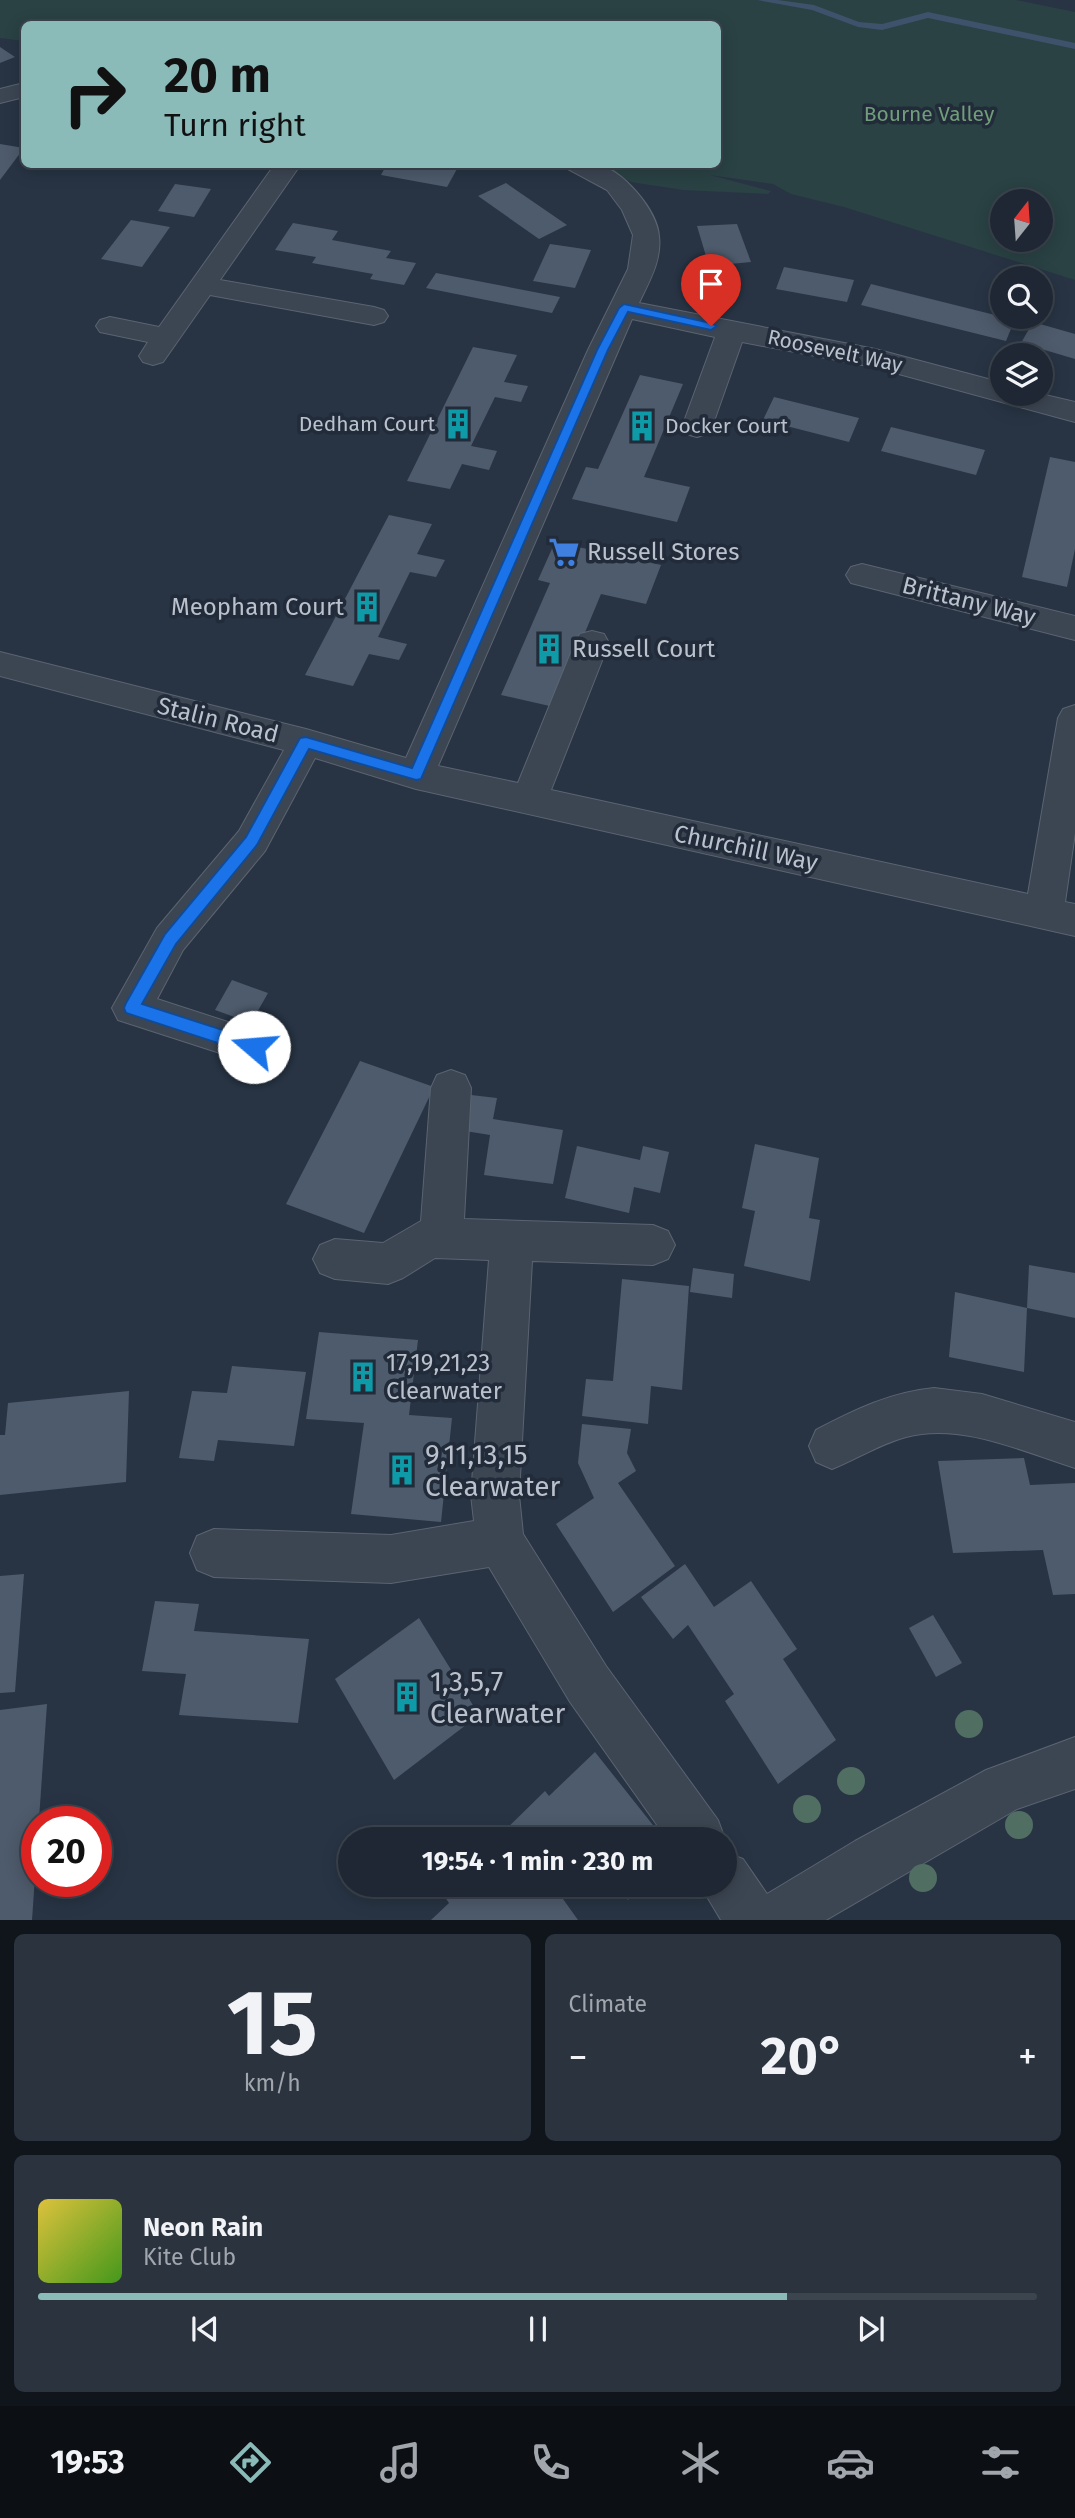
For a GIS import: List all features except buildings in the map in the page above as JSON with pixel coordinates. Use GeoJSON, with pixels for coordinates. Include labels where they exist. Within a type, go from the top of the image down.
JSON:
{"type":"FeatureCollection","features":[{"type":"Feature","properties":{"kind":"street"},"geometry":{"type":"LineString","coordinates":[[0,96],[21,91]]}},
{"type":"Feature","properties":{"kind":"street"},"geometry":{"type":"LineString","coordinates":[[110,326],[160,346],[285,168]]}},
{"type":"Feature","properties":{"kind":"street"},"geometry":{"type":"LineString","coordinates":[[416,775],[603,350],[642,269],[646,236],[635,209],[616,184],[585,168]]}},
{"type":"Feature","properties":{"kind":"street"},"geometry":{"type":"LineString","coordinates":[[204,286],[374,316]]}},
{"type":"Feature","properties":{"kind":"street","name":"Roosevelt Way"},"geometry":{"type":"LineString","coordinates":[[624,308],[667,319],[875,358],[990,389]]}},
{"type":"Feature","properties":{"kind":"street"},"geometry":{"type":"LineString","coordinates":[[697,427],[732,330]]}},
{"type":"Feature","properties":{"kind":"street","name":"Roosevelt Way"},"geometry":{"type":"LineString","coordinates":[[1053,406],[1075,412]]}},
{"type":"Feature","properties":{"kind":"street","name":"Brittany Way"},"geometry":{"type":"LineString","coordinates":[[862,575],[1075,628]]}},
{"type":"Feature","properties":{"kind":"street"},"geometry":{"type":"LineString","coordinates":[[528,800],[592,643]]}},
{"type":"Feature","properties":{"kind":"street","name":"Stalin Road"},"geometry":{"type":"LineString","coordinates":[[0,664],[306,742],[416,775]]}},
{"type":"Feature","properties":{"kind":"street"},"geometry":{"type":"LineString","coordinates":[[1060,917],[1075,718]]}},
{"type":"Feature","properties":{"kind":"street"},"geometry":{"type":"LineString","coordinates":[[254,1047],[132,1008],[170,939],[252,841],[306,742]]}},
{"type":"Feature","properties":{"kind":"street","name":"Churchill Way"},"geometry":{"type":"LineString","coordinates":[[416,775],[1060,917]]}},
{"type":"Feature","properties":{"kind":"street"},"geometry":{"type":"LineString","coordinates":[[435,1239],[451,1088]]}},
{"type":"Feature","properties":{"kind":"street"},"geometry":{"type":"LineString","coordinates":[[335,1259],[388,1264],[435,1239],[512,1239],[597,1245],[653,1245]]}},
{"type":"Feature","properties":{"kind":"street"},"geometry":{"type":"LineString","coordinates":[[512,1239],[495,1494],[500,1541],[589,1684],[690,1827]]}},
{"type":"Feature","properties":{"kind":"street"},"geometry":{"type":"LineString","coordinates":[[832,1446],[888,1419],[926,1410],[958,1412],[1002,1420],[1073,1444]]}},
{"type":"Feature","properties":{"kind":"street"},"geometry":{"type":"LineString","coordinates":[[214,1553],[391,1559],[500,1541]]}},
{"type":"Feature","properties":{"kind":"street"},"geometry":{"type":"LineString","coordinates":[[775,1920],[874,1860],[1004,1788],[1075,1763]]}},
{"type":"Feature","properties":{"kind":"street"},"geometry":{"type":"LineString","coordinates":[[737,1897],[753,1920]]}},
{"type":"Feature","properties":{"kind":"green space","name":"Bourne Valley"},"geometry":{"type":"Polygon","coordinates":[[[0,0],[1016,0],[1075,12],[1075,280],[1053,273],[1053,266],[1031,266],[844,207],[791,194],[773,184],[710,175],[771,191],[768,194],[683,190],[631,182],[605,168],[721,168],[721,21],[21,21],[21,41],[0,38],[0,0]]]}},
{"type":"Feature","properties":{"kind":"waterway"},"geometry":{"type":"LineString","coordinates":[[761,0],[814,8],[858,24],[882,27],[928,15],[1075,46]]}},
{"type":"Feature","properties":{"kind":"place","name":"Dedham Court"},"geometry":{"type":"Point","coordinates":[458,424]}},
{"type":"Feature","properties":{"kind":"place","name":"Docker Court"},"geometry":{"type":"Point","coordinates":[642,426]}},
{"type":"Feature","properties":{"kind":"place","name":"Russell Stores"},"geometry":{"type":"Point","coordinates":[564,552]}},
{"type":"Feature","properties":{"kind":"place","name":"Meopham Court"},"geometry":{"type":"Point","coordinates":[367,607]}},
{"type":"Feature","properties":{"kind":"place","name":"Russell Court"},"geometry":{"type":"Point","coordinates":[549,649]}},
{"type":"Feature","properties":{"kind":"place","name":"17,19,21,23 Clearwater"},"geometry":{"type":"Point","coordinates":[363,1377]}},
{"type":"Feature","properties":{"kind":"place","name":"9,11,13,15 Clearwater"},"geometry":{"type":"Point","coordinates":[402,1470]}},
{"type":"Feature","properties":{"kind":"place","name":"1,3,5,7 Clearwater"},"geometry":{"type":"Point","coordinates":[407,1697]}},
{"type":"Feature","properties":{"kind":"route"},"geometry":{"type":"LineString","coordinates":[[254,1047],[132,1008],[170,939],[252,841],[306,742],[416,775],[624,308],[711,326]]}}]}
